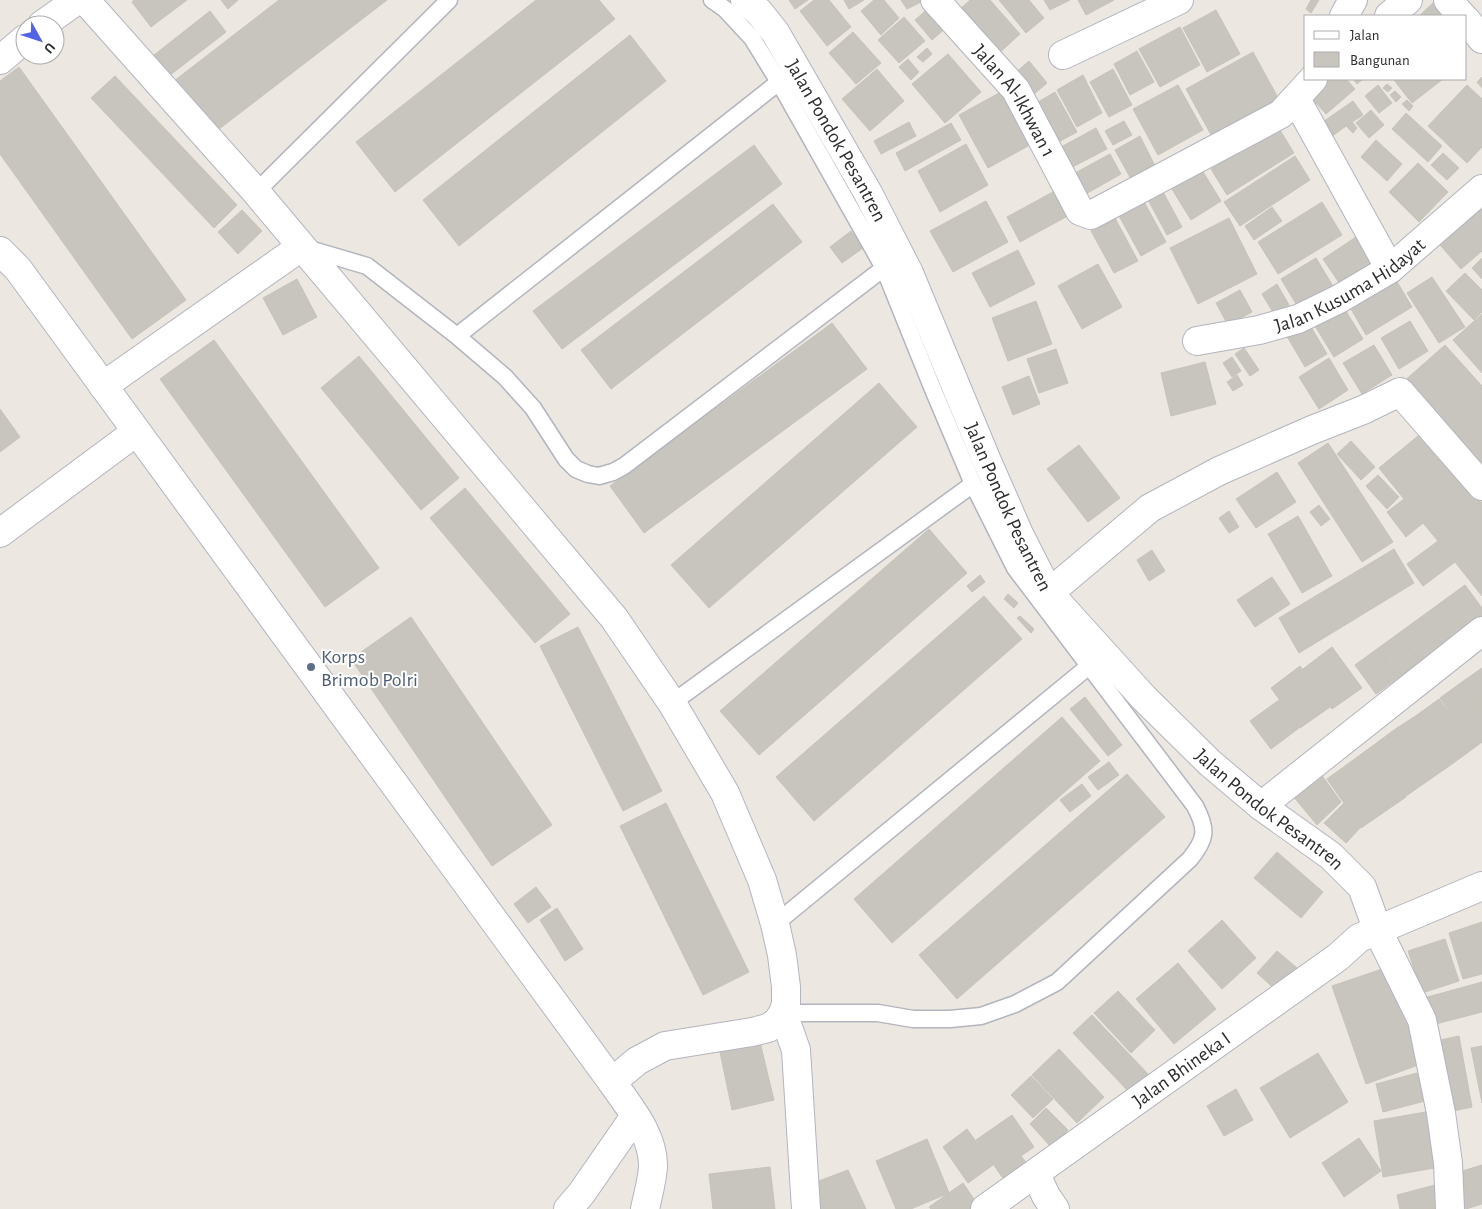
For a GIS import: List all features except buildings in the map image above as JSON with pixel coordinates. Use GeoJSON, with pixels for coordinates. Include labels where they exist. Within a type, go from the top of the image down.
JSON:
{"type":"FeatureCollection","features":[{"type":"Feature","properties":{"kind":"street"},"geometry":{"type":"LineString","coordinates":[[56,15],[77,0]]}},
{"type":"Feature","properties":{"kind":"street"},"geometry":{"type":"LineString","coordinates":[[85,0],[256,192],[614,618],[672,703],[725,793],[762,880],[775,924],[782,955],[786,987],[786,1004],[783,1013],[778,1022],[768,1028],[666,1046],[637,1061],[612,1082]]}},
{"type":"Feature","properties":{"kind":"street","name":"Jalan Pondok Pesantren"},"geometry":{"type":"LineString","coordinates":[[745,0],[759,12],[775,32],[882,220],[909,273],[1019,534],[1049,593],[1144,698],[1210,763],[1261,806],[1331,856],[1362,887],[1378,930],[1422,1020],[1441,1113],[1448,1163],[1450,1209]]}},
{"type":"Feature","properties":{"kind":"street","name":"Jalan Al-Ikhwan 1"},"geometry":{"type":"LineString","coordinates":[[935,0],[1016,90],[1080,211],[1090,215],[1282,114],[1307,85]]}},
{"type":"Feature","properties":{"kind":"street"},"geometry":{"type":"LineString","coordinates":[[1063,55],[1179,0]]}},
{"type":"Feature","properties":{"kind":"street"},"geometry":{"type":"LineString","coordinates":[[1345,15],[1353,0]]}},
{"type":"Feature","properties":{"kind":"street"},"geometry":{"type":"LineString","coordinates":[[1389,15],[1408,0]]}},
{"type":"Feature","properties":{"kind":"street"},"geometry":{"type":"LineString","coordinates":[[1448,0],[1461,15]]}},
{"type":"Feature","properties":{"kind":"street"},"geometry":{"type":"LineString","coordinates":[[1467,21],[1482,39]]}},
{"type":"Feature","properties":{"kind":"street"},"geometry":{"type":"LineString","coordinates":[[0,60],[15,47]]}},
{"type":"Feature","properties":{"kind":"street"},"geometry":{"type":"LineString","coordinates":[[1307,85],[1390,269]]}},
{"type":"Feature","properties":{"kind":"street","name":"Jalan Kusuma Hidayat"},"geometry":{"type":"LineString","coordinates":[[1196,341],[1259,330],[1298,319],[1339,299],[1390,269],[1482,189]]}},
{"type":"Feature","properties":{"kind":"street"},"geometry":{"type":"LineString","coordinates":[[103,386],[301,247]]}},
{"type":"Feature","properties":{"kind":"street"},"geometry":{"type":"LineString","coordinates":[[0,251],[18,269],[635,1116],[648,1140],[653,1167],[645,1209]]}},
{"type":"Feature","properties":{"kind":"street"},"geometry":{"type":"LineString","coordinates":[[1049,593],[1150,508],[1219,471],[1363,410],[1400,392],[1482,486]]}},
{"type":"Feature","properties":{"kind":"street"},"geometry":{"type":"LineString","coordinates":[[0,533],[136,432]]}},
{"type":"Feature","properties":{"kind":"street"},"geometry":{"type":"LineString","coordinates":[[1261,806],[1482,631]]}},
{"type":"Feature","properties":{"kind":"street","name":"Jalan Bhineka I"},"geometry":{"type":"LineString","coordinates":[[985,1209],[1338,957],[1359,938],[1482,886]]}},
{"type":"Feature","properties":{"kind":"street"},"geometry":{"type":"LineString","coordinates":[[783,1013],[796,1050],[806,1209]]}},
{"type":"Feature","properties":{"kind":"street"},"geometry":{"type":"LineString","coordinates":[[568,1209],[581,1194],[635,1116]]}},
{"type":"Feature","properties":{"kind":"street"},"geometry":{"type":"LineString","coordinates":[[1036,1174],[1046,1196],[1055,1209]]}},
{"type":"Feature","properties":{"kind":"lane"},"geometry":{"type":"LineString","coordinates":[[256,192],[449,0]]}},
{"type":"Feature","properties":{"kind":"lane"},"geometry":{"type":"LineString","coordinates":[[712,0],[725,10],[752,38],[779,82],[884,268],[973,484],[1015,568],[1195,806],[1202,818],[1205,829],[1200,847],[1190,859],[1056,982],[1015,1004],[980,1016],[950,1019],[913,1019],[878,1013],[783,1013]]}},
{"type":"Feature","properties":{"kind":"lane"},"geometry":{"type":"LineString","coordinates":[[457,336],[779,82]]}},
{"type":"Feature","properties":{"kind":"lane"},"geometry":{"type":"LineString","coordinates":[[301,247],[367,266],[457,336],[505,377],[533,408],[566,459],[576,468],[588,474],[599,476],[624,466],[884,268]]}},
{"type":"Feature","properties":{"kind":"lane"},"geometry":{"type":"LineString","coordinates":[[672,703],[973,484]]}},
{"type":"Feature","properties":{"kind":"lane"},"geometry":{"type":"LineString","coordinates":[[775,924],[1089,666]]}},
{"type":"Feature","properties":{"kind":"place","name":"Korps Brimob Polri"},"geometry":{"type":"Point","coordinates":[311,667]}}]}
